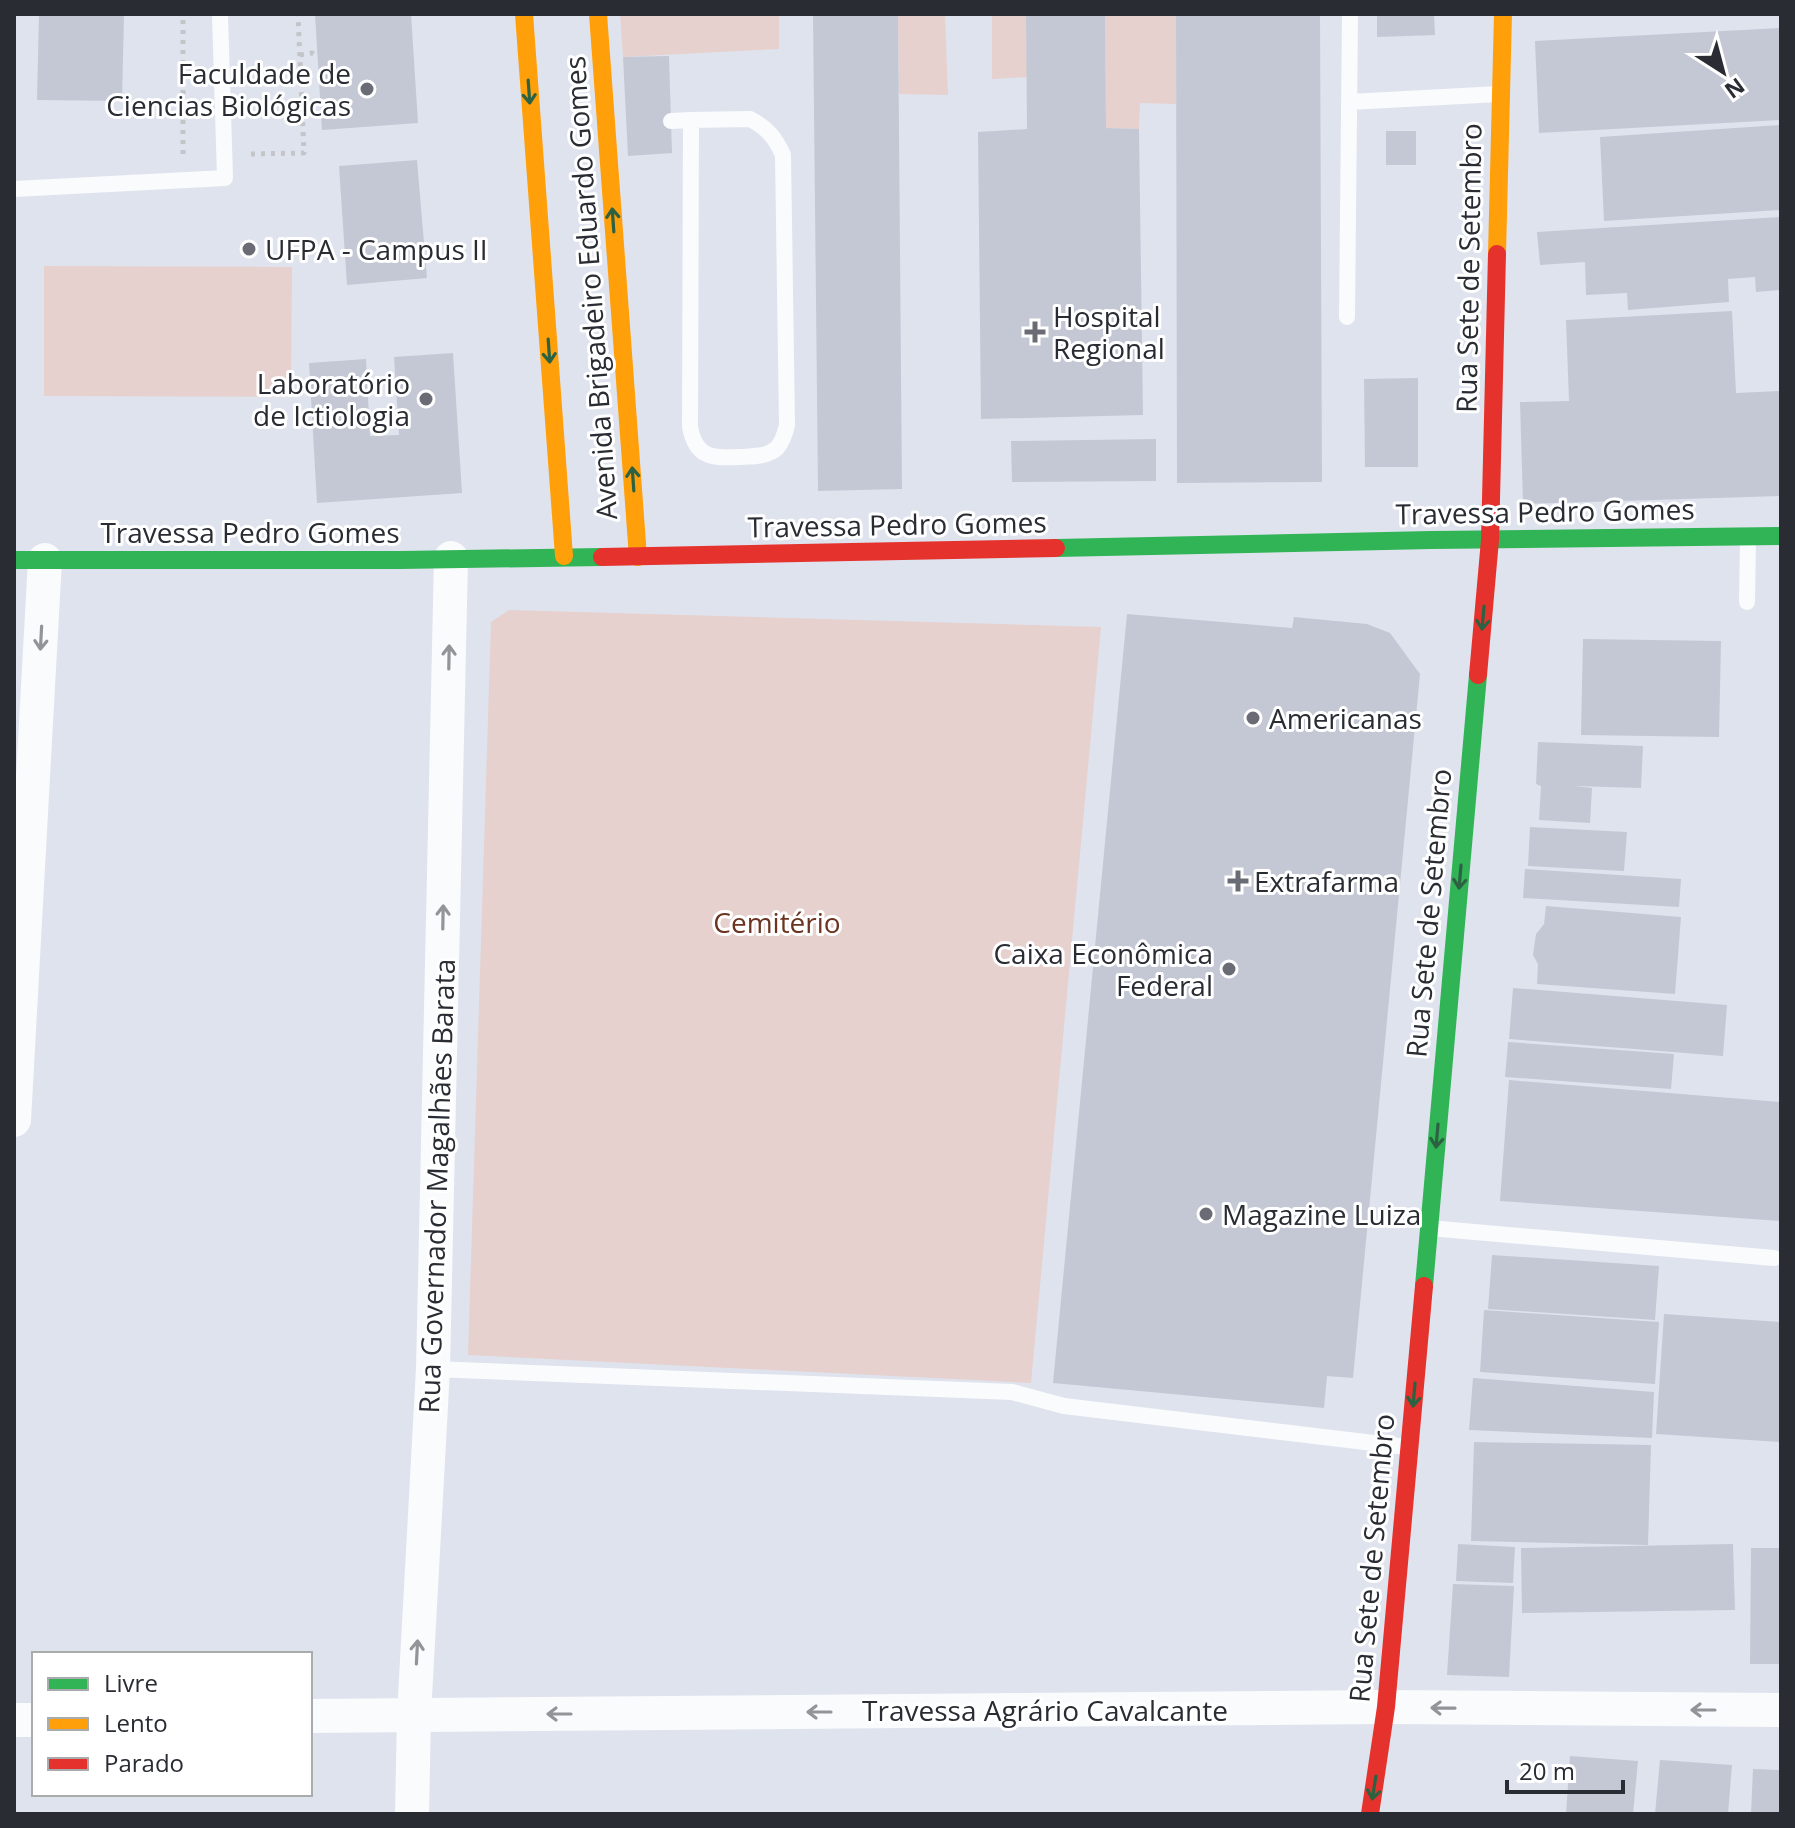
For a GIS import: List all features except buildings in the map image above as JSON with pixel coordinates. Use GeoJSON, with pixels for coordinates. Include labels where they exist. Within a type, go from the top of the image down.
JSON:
{"type":"FeatureCollection","features":[{"type":"Feature","properties":{"kind":"street","name":"Avenida Brigadeiro Eduardo Gomes"},"geometry":{"type":"LineString","coordinates":[[524,14],[564,556]]}},
{"type":"Feature","properties":{"kind":"street","name":"Avenida Brigadeiro Eduardo Gomes"},"geometry":{"type":"LineString","coordinates":[[598,14],[638,557]]}},
{"type":"Feature","properties":{"kind":"street","name":"Rua Sete de Setembro"},"geometry":{"type":"LineString","coordinates":[[1370,1814],[1386,1707],[1490,540],[1503,14]]}},
{"type":"Feature","properties":{"kind":"street","name":"Travessa Pedro Gomes"},"geometry":{"type":"LineString","coordinates":[[30,560],[638,557],[1781,536]]}},
{"type":"Feature","properties":{"kind":"street","name":"Rua Governador Magalhães Barata"},"geometry":{"type":"LineString","coordinates":[[412,1814],[414,1715],[433,1369],[451,558]]}},
{"type":"Feature","properties":{"kind":"street"},"geometry":{"type":"LineString","coordinates":[[14,1120],[30,560]]}},
{"type":"Feature","properties":{"kind":"street","name":"Travessa Agrário Cavalcante"},"geometry":{"type":"LineString","coordinates":[[312,1716],[1386,1707],[1781,1710]]}},
{"type":"Feature","properties":{"kind":"lane"},"geometry":{"type":"LineString","coordinates":[[14,189],[225,178],[220,14]]}},
{"type":"Feature","properties":{"kind":"lane"},"geometry":{"type":"LineString","coordinates":[[1347,317],[1350,14]]}},
{"type":"Feature","properties":{"kind":"lane"},"geometry":{"type":"LineString","coordinates":[[1349,102],[1501,94]]}},
{"type":"Feature","properties":{"kind":"lane"},"geometry":{"type":"LineString","coordinates":[[671,121],[691,120],[750,119],[765,127],[783,155],[787,425],[783,439],[775,450],[763,456],[714,458],[703,452],[693,440],[690,427],[691,120]]}},
{"type":"Feature","properties":{"kind":"lane"},"geometry":{"type":"LineString","coordinates":[[606,123],[627,123]]}},
{"type":"Feature","properties":{"kind":"lane"},"geometry":{"type":"LineString","coordinates":[[1747,602],[1748,536]]}},
{"type":"Feature","properties":{"kind":"lane"},"geometry":{"type":"LineString","coordinates":[[1428,1228],[1774,1258]]}},
{"type":"Feature","properties":{"kind":"lane"},"geometry":{"type":"LineString","coordinates":[[433,1369],[1012,1392],[1064,1406],[1409,1448]]}},
{"type":"Feature","properties":{"kind":"path"},"geometry":{"type":"LineString","coordinates":[[183,14],[183,155]]}},
{"type":"Feature","properties":{"kind":"path"},"geometry":{"type":"LineString","coordinates":[[298,14],[304,153]]}},
{"type":"Feature","properties":{"kind":"path"},"geometry":{"type":"LineString","coordinates":[[300,55],[312,53],[317,56]]}},
{"type":"Feature","properties":{"kind":"green space"},"geometry":{"type":"Polygon","coordinates":[[[620,14],[779,14],[779,49],[623,57],[620,14]]]}},
{"type":"Feature","properties":{"kind":"green space"},"geometry":{"type":"Polygon","coordinates":[[[898,14],[945,14],[948,95],[899,94],[898,14]]]}},
{"type":"Feature","properties":{"kind":"green space"},"geometry":{"type":"Polygon","coordinates":[[[992,14],[1026,14],[1027,77],[992,79],[992,14]]]}},
{"type":"Feature","properties":{"kind":"green space"},"geometry":{"type":"Polygon","coordinates":[[[1105,14],[1176,14],[1176,104],[1140,103],[1139,129],[1106,128],[1105,14]]]}},
{"type":"Feature","properties":{"kind":"green space"},"geometry":{"type":"Polygon","coordinates":[[[44,266],[292,267],[291,397],[44,396],[44,266]]]}},
{"type":"Feature","properties":{"kind":"green space","name":"Cemitério"},"geometry":{"type":"Polygon","coordinates":[[[509,610],[1101,627],[1031,1383],[468,1355],[491,622],[509,610]]]}},
{"type":"Feature","properties":{"kind":"traffic: fast"},"geometry":{"type":"LineString","coordinates":[[1056,548],[1781,536]]}},
{"type":"Feature","properties":{"kind":"traffic: fast"},"geometry":{"type":"LineString","coordinates":[[14,560],[602,557]]}},
{"type":"Feature","properties":{"kind":"traffic: fast"},"geometry":{"type":"LineString","coordinates":[[1424,1286],[1478,675]]}},
{"type":"Feature","properties":{"kind":"traffic: slow"},"geometry":{"type":"LineString","coordinates":[[524,14],[564,556]]}},
{"type":"Feature","properties":{"kind":"traffic: slow"},"geometry":{"type":"LineString","coordinates":[[598,14],[638,557]]}},
{"type":"Feature","properties":{"kind":"traffic: slow"},"geometry":{"type":"LineString","coordinates":[[1497,254],[1503,14]]}},
{"type":"Feature","properties":{"kind":"traffic: jam"},"geometry":{"type":"LineString","coordinates":[[1478,675],[1490,540],[1497,254]]}},
{"type":"Feature","properties":{"kind":"traffic: jam"},"geometry":{"type":"LineString","coordinates":[[602,557],[1056,548]]}},
{"type":"Feature","properties":{"kind":"traffic: jam"},"geometry":{"type":"LineString","coordinates":[[1370,1814],[1386,1707],[1424,1286]]}},
{"type":"Feature","properties":{"kind":"place","name":"Faculdade de Ciencias Biológicas"},"geometry":{"type":"Point","coordinates":[367,89]}},
{"type":"Feature","properties":{"kind":"place","name":"UFPA - Campus II"},"geometry":{"type":"Point","coordinates":[249,249]}},
{"type":"Feature","properties":{"kind":"place","name":"Hospital Regional"},"geometry":{"type":"Point","coordinates":[1035,332]}},
{"type":"Feature","properties":{"kind":"place","name":"Laboratório de Ictiologia"},"geometry":{"type":"Point","coordinates":[426,399]}},
{"type":"Feature","properties":{"kind":"place","name":"Americanas"},"geometry":{"type":"Point","coordinates":[1253,718]}},
{"type":"Feature","properties":{"kind":"place","name":"Extrafarma"},"geometry":{"type":"Point","coordinates":[1238,881]}},
{"type":"Feature","properties":{"kind":"place","name":"Caixa Econômica Federal"},"geometry":{"type":"Point","coordinates":[1229,969]}},
{"type":"Feature","properties":{"kind":"place","name":"Magazine Luiza"},"geometry":{"type":"Point","coordinates":[1206,1214]}}]}
